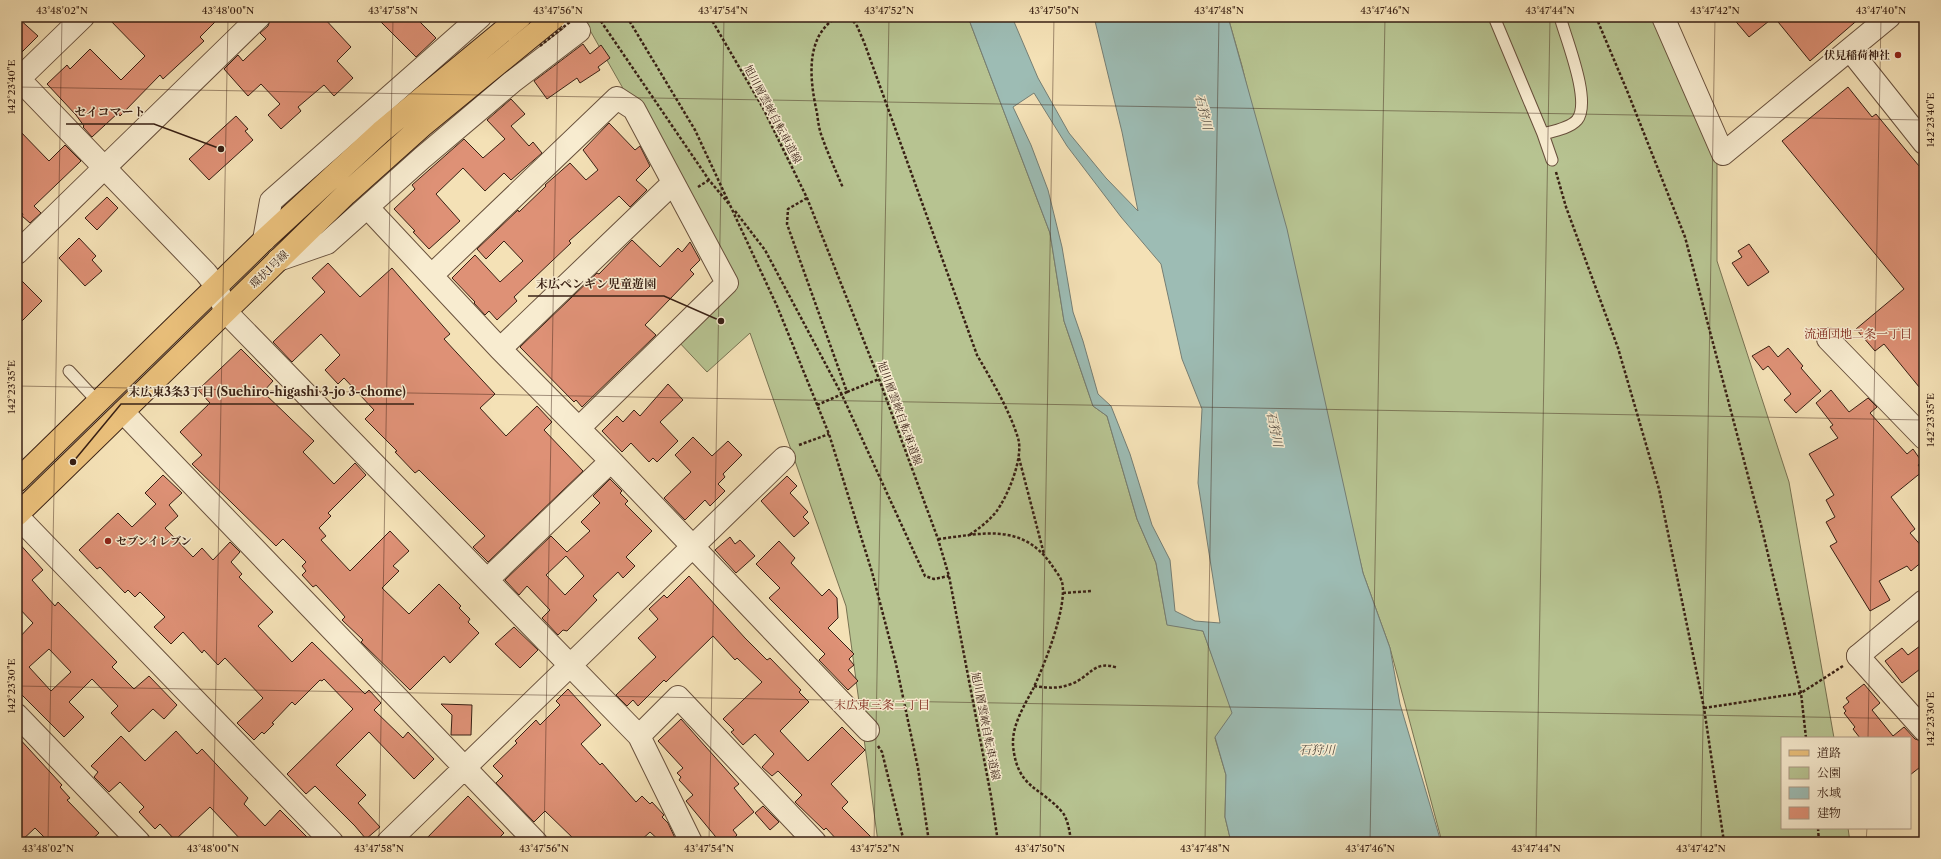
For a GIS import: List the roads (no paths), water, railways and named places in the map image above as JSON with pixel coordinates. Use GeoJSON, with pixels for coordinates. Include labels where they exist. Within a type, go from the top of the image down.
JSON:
{"type":"FeatureCollection","features":[{"type":"Feature","properties":{"kind":"main road","name":"環状1号線"},"geometry":{"type":"LineString","coordinates":[[17,516],[346,194],[422,126],[536,41],[555,17]]}},
{"type":"Feature","properties":{"kind":"main road"},"geometry":{"type":"LineString","coordinates":[[17,481],[264,240],[381,132],[519,18]]}},
{"type":"Feature","properties":{"kind":"street"},"geometry":{"type":"LineString","coordinates":[[83,17],[18,78],[206,273],[217,287],[225,311],[639,736],[691,842]]}},
{"type":"Feature","properties":{"kind":"street"},"geometry":{"type":"LineString","coordinates":[[17,253],[259,17]]}},
{"type":"Feature","properties":{"kind":"street"},"geometry":{"type":"LineString","coordinates":[[278,260],[327,243],[368,208],[422,158],[506,87],[578,31],[569,17]]}},
{"type":"Feature","properties":{"kind":"street"},"geometry":{"type":"LineString","coordinates":[[1663,17],[1723,154],[1889,17]]}},
{"type":"Feature","properties":{"kind":"street"},"geometry":{"type":"LineString","coordinates":[[264,240],[271,201],[465,21]]}},
{"type":"Feature","properties":{"kind":"street"},"geometry":{"type":"LineString","coordinates":[[1850,50],[1924,143]]}},
{"type":"Feature","properties":{"kind":"street"},"geometry":{"type":"LineString","coordinates":[[432,275],[617,98],[634,109],[727,283],[579,428]]}},
{"type":"Feature","properties":{"kind":"street"},"geometry":{"type":"LineString","coordinates":[[500,349],[673,183]]}},
{"type":"Feature","properties":{"kind":"street"},"geometry":{"type":"LineString","coordinates":[[368,208],[500,349],[611,460],[868,730]]}},
{"type":"Feature","properties":{"kind":"street"},"geometry":{"type":"LineString","coordinates":[[1828,339],[1924,438]]}},
{"type":"Feature","properties":{"kind":"street"},"geometry":{"type":"LineString","coordinates":[[123,412],[536,842]]}},
{"type":"Feature","properties":{"kind":"street"},"geometry":{"type":"LineString","coordinates":[[388,842],[569,665],[694,547],[791,452]]}},
{"type":"Feature","properties":{"kind":"street"},"geometry":{"type":"LineString","coordinates":[[487,580],[611,460]]}},
{"type":"Feature","properties":{"kind":"street"},"geometry":{"type":"LineString","coordinates":[[17,516],[332,842]]}},
{"type":"Feature","properties":{"kind":"street"},"geometry":{"type":"LineString","coordinates":[[1924,601],[1858,656],[1924,730]]}},
{"type":"Feature","properties":{"kind":"street"},"geometry":{"type":"LineString","coordinates":[[639,736],[678,697],[815,842]]}},
{"type":"Feature","properties":{"kind":"street"},"geometry":{"type":"LineString","coordinates":[[17,715],[139,842]]}},
{"type":"Feature","properties":{"kind":"lane"},"geometry":{"type":"LineString","coordinates":[[1494,17],[1544,134],[1552,160]]}},
{"type":"Feature","properties":{"kind":"lane"},"geometry":{"type":"LineString","coordinates":[[1544,134],[1572,124],[1578,119],[1582,108],[1581,89],[1560,17]]}},
{"type":"Feature","properties":{"kind":"lane"},"geometry":{"type":"LineString","coordinates":[[68,371],[98,402]]}},
{"type":"Feature","properties":{"kind":"water","name":"石狩川"},"geometry":{"type":"Polygon","coordinates":[[[968,17],[1012,17],[1038,78],[1069,133],[1106,178],[1138,211],[1122,132],[1094,17],[1228,17],[1287,229],[1363,573],[1390,648],[1400,704],[1441,842],[1231,842],[1225,817],[1226,775],[1215,737],[1232,713],[1203,631],[1167,625],[1156,563],[1137,519],[1107,416],[1093,406],[1064,321],[1050,233],[968,17]],[[1034,93],[1013,107],[1031,145],[1048,190],[1062,247],[1073,312],[1098,394],[1111,406],[1130,454],[1152,525],[1170,560],[1175,611],[1195,621],[1220,623],[1198,483],[1202,409],[1182,359],[1161,264],[1121,217],[1067,146],[1034,93]]]}},
{"type":"Feature","properties":{"kind":"place","name":"伏見稲荷神社"},"geometry":{"type":"Point","coordinates":[1898,55]}},
{"type":"Feature","properties":{"kind":"place","name":"セイコマート"},"geometry":{"type":"Point","coordinates":[221,149]}},
{"type":"Feature","properties":{"kind":"place","name":"末広ペンギン児童遊園"},"geometry":{"type":"Point","coordinates":[721,321]}},
{"type":"Feature","properties":{"kind":"place","name":"末広東3条3丁目 (Suehiro-higashi 3-jo 3-chome)"},"geometry":{"type":"Point","coordinates":[73,462]}},
{"type":"Feature","properties":{"kind":"place","name":"セブンイレブン"},"geometry":{"type":"Point","coordinates":[108,541]}},
{"type":"Feature","properties":{"kind":"district","name":"流通団地二条一丁目"},"geometry":{"type":"Point","coordinates":[1858,333]}},
{"type":"Feature","properties":{"kind":"district","name":"末広東三条二丁目"},"geometry":{"type":"Point","coordinates":[882,704]}}]}
